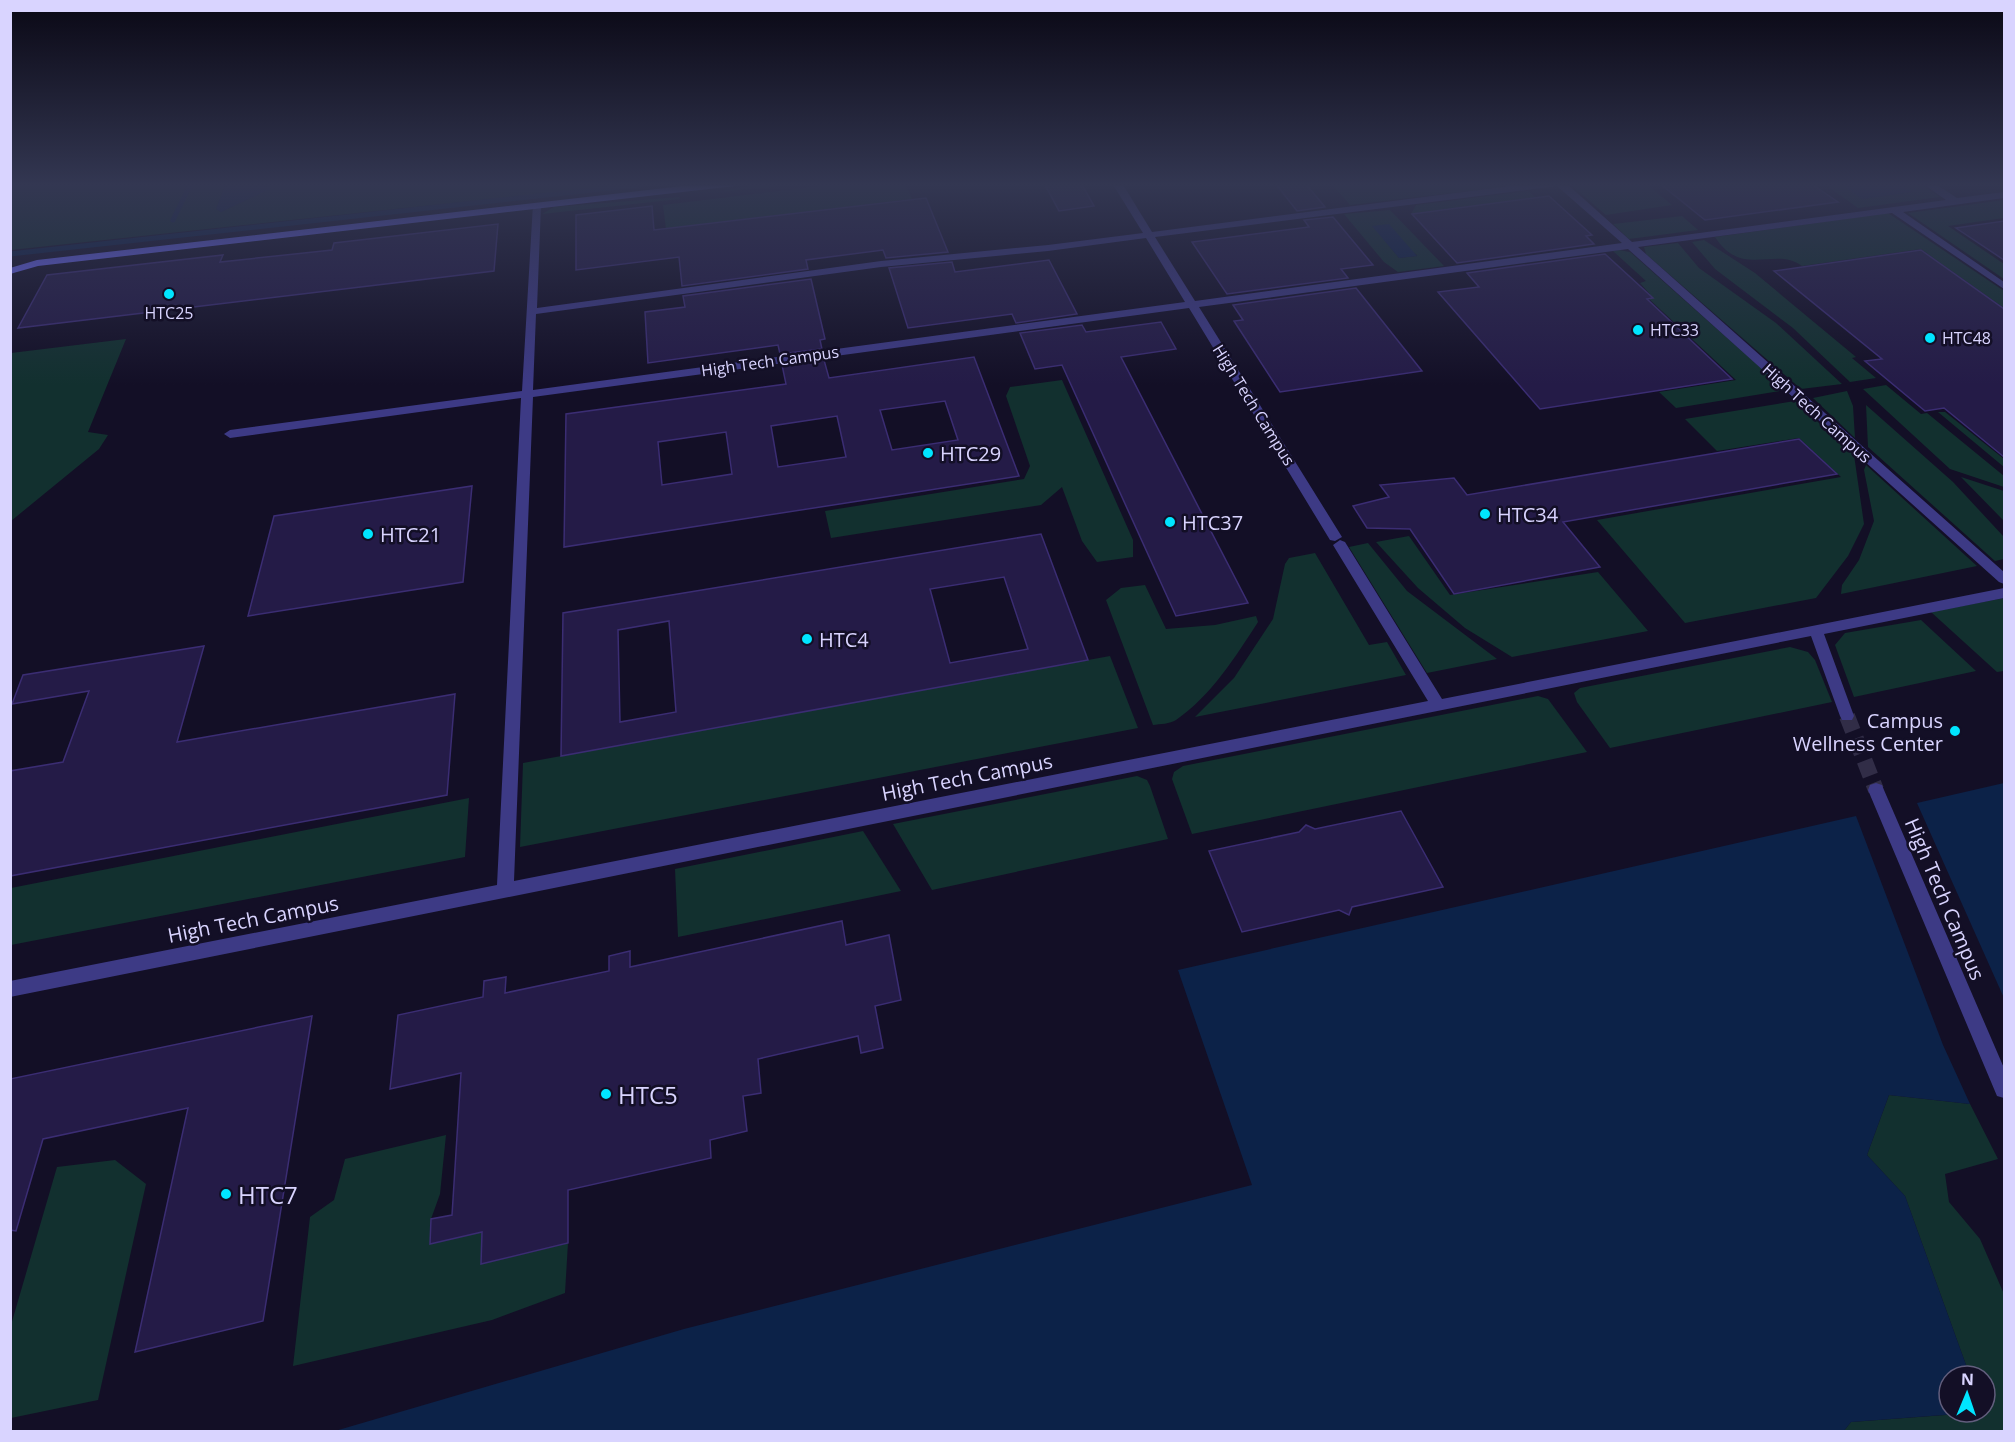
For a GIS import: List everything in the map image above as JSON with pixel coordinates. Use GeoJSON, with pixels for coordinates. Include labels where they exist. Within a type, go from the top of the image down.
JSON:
{"type":"FeatureCollection","features":[{"type":"Feature","properties":{"kind":"street"},"geometry":{"type":"LineString","coordinates":[[10,271],[37,263],[148,250]]}},
{"type":"Feature","properties":{"kind":"street"},"geometry":{"type":"LineString","coordinates":[[504,890],[533,250]]}},
{"type":"Feature","properties":{"kind":"street","name":"High Tech Campus"},"geometry":{"type":"LineString","coordinates":[[530,312],[881,264],[1008,250]]}},
{"type":"Feature","properties":{"kind":"street","name":"High Tech Campus"},"geometry":{"type":"LineString","coordinates":[[1158,250],[1438,705]]}},
{"type":"Feature","properties":{"kind":"street","name":"High Tech Campus"},"geometry":{"type":"LineString","coordinates":[[230,434],[1598,250]]}},
{"type":"Feature","properties":{"kind":"street","name":"High Tech Campus"},"geometry":{"type":"LineString","coordinates":[[1636,250],[2004,579]]}},
{"type":"Feature","properties":{"kind":"street"},"geometry":{"type":"LineString","coordinates":[[1952,250],[2004,286]]}},
{"type":"Feature","properties":{"kind":"street","name":"High Tech Campus"},"geometry":{"type":"LineString","coordinates":[[10,989],[2004,593]]}},
{"type":"Feature","properties":{"kind":"street"},"geometry":{"type":"LineString","coordinates":[[1816,630],[1847,716]]}},
{"type":"Feature","properties":{"kind":"street","name":"High Tech Campus"},"geometry":{"type":"LineString","coordinates":[[1876,790],[2004,1089]]}},
{"type":"Feature","properties":{"kind":"green space"},"geometry":{"type":"Polygon","coordinates":[[[1374,250],[1393,250],[1399,258],[1417,256],[1410,250],[1429,250],[1444,266],[1398,272],[1384,262],[1374,250]]]}},
{"type":"Feature","properties":{"kind":"green space"},"geometry":{"type":"Polygon","coordinates":[[[1645,250],[1684,250],[1699,268],[1776,323],[1842,384],[1801,389],[1646,254],[1645,250]]]}},
{"type":"Feature","properties":{"kind":"green space"},"geometry":{"type":"Polygon","coordinates":[[[1699,250],[1720,250],[1755,273],[1856,357],[1852,358],[1876,378],[1850,382],[1793,328],[1715,269],[1699,250]]]}},
{"type":"Feature","properties":{"kind":"green space"},"geometry":{"type":"Polygon","coordinates":[[[1727,250],[1912,250],[1802,266],[1781,259],[1758,260],[1736,256],[1727,250]]]}},
{"type":"Feature","properties":{"kind":"green space"},"geometry":{"type":"Polygon","coordinates":[[[1923,250],[1943,250],[2004,291],[2004,308],[1923,250]]]}},
{"type":"Feature","properties":{"kind":"green space"},"geometry":{"type":"Polygon","coordinates":[[[1962,250],[1984,250],[2004,264],[2004,279],[1962,250]]]}},
{"type":"Feature","properties":{"kind":"green space"},"geometry":{"type":"Polygon","coordinates":[[[1613,251],[1630,252],[1786,390],[1676,408],[1659,392],[1736,380],[1646,296],[1650,294],[1640,283],[1646,281],[1613,251]]]}},
{"type":"Feature","properties":{"kind":"green space"},"geometry":{"type":"Polygon","coordinates":[[[126,339],[88,432],[108,435],[99,449],[11,521],[11,353],[126,339]]]}},
{"type":"Feature","properties":{"kind":"green space"},"geometry":{"type":"Polygon","coordinates":[[[1062,380],[1133,540],[1133,557],[1097,562],[1082,541],[1062,487],[1041,505],[831,538],[825,511],[1024,479],[1030,466],[1006,396],[1010,387],[1062,380]]]}},
{"type":"Feature","properties":{"kind":"green space"},"geometry":{"type":"Polygon","coordinates":[[[1886,385],[1921,414],[1927,413],[2004,476],[2004,487],[1950,469],[1863,389],[1886,385]]]}},
{"type":"Feature","properties":{"kind":"green space"},"geometry":{"type":"Polygon","coordinates":[[[1847,391],[1853,406],[1855,438],[1813,398],[1847,391]]]}},
{"type":"Feature","properties":{"kind":"green space"},"geometry":{"type":"Polygon","coordinates":[[[1795,401],[1854,455],[1864,524],[1848,556],[1816,598],[1685,623],[1597,520],[1841,477],[1799,438],[1717,451],[1685,419],[1795,401]]]}},
{"type":"Feature","properties":{"kind":"green space"},"geometry":{"type":"Polygon","coordinates":[[[1866,405],[1953,482],[2004,537],[2004,559],[1995,561],[1868,447],[1866,405]]]}},
{"type":"Feature","properties":{"kind":"green space"},"geometry":{"type":"Polygon","coordinates":[[[1938,412],[1945,412],[2004,459],[2004,467],[1938,412]]]}},
{"type":"Feature","properties":{"kind":"green space"},"geometry":{"type":"Polygon","coordinates":[[[1866,465],[1977,566],[1841,594],[1842,585],[1859,560],[1874,521],[1864,470],[1866,465]]]}},
{"type":"Feature","properties":{"kind":"green space"},"geometry":{"type":"Polygon","coordinates":[[[1961,477],[2004,491],[2004,521],[1961,477]]]}},
{"type":"Feature","properties":{"kind":"green space"},"geometry":{"type":"Polygon","coordinates":[[[1409,536],[1450,595],[1598,572],[1648,631],[1512,657],[1465,628],[1418,588],[1376,542],[1409,536]]]}},
{"type":"Feature","properties":{"kind":"green space"},"geometry":{"type":"Polygon","coordinates":[[[1368,543],[1407,591],[1497,659],[1427,673],[1349,547],[1368,543]]]}},
{"type":"Feature","properties":{"kind":"green space"},"geometry":{"type":"Polygon","coordinates":[[[1315,553],[1369,645],[1387,642],[1406,675],[1195,717],[1234,678],[1273,619],[1285,564],[1289,558],[1315,553]]]}},
{"type":"Feature","properties":{"kind":"green space"},"geometry":{"type":"Polygon","coordinates":[[[1145,585],[1166,629],[1215,625],[1256,616],[1258,622],[1212,687],[1189,710],[1174,721],[1165,724],[1153,725],[1106,600],[1121,588],[1145,585]]]}},
{"type":"Feature","properties":{"kind":"green space"},"geometry":{"type":"Polygon","coordinates":[[[2004,598],[2004,671],[1997,672],[1931,612],[2004,598]]]}},
{"type":"Feature","properties":{"kind":"green space"},"geometry":{"type":"Polygon","coordinates":[[[1921,620],[1976,671],[1854,697],[1835,645],[1845,633],[1921,620]]]}},
{"type":"Feature","properties":{"kind":"green space"},"geometry":{"type":"Polygon","coordinates":[[[1790,647],[1808,652],[1815,660],[1832,702],[1610,748],[1577,702],[1574,693],[1580,688],[1790,647]]]}},
{"type":"Feature","properties":{"kind":"green space"},"geometry":{"type":"Polygon","coordinates":[[[1110,656],[1138,728],[520,847],[523,763],[1110,656]]]}},
{"type":"Feature","properties":{"kind":"green space"},"geometry":{"type":"Polygon","coordinates":[[[1538,696],[1548,699],[1587,752],[1192,834],[1172,779],[1174,772],[1183,766],[1538,696]]]}},
{"type":"Feature","properties":{"kind":"green space"},"geometry":{"type":"Polygon","coordinates":[[[1137,776],[1147,780],[1150,786],[1168,839],[932,890],[893,824],[1137,776]]]}},
{"type":"Feature","properties":{"kind":"green space"},"geometry":{"type":"Polygon","coordinates":[[[469,798],[465,857],[11,945],[11,888],[469,798]]]}},
{"type":"Feature","properties":{"kind":"green space"},"geometry":{"type":"Polygon","coordinates":[[[863,831],[901,891],[678,937],[675,869],[863,831]]]}},
{"type":"Feature","properties":{"kind":"green space"},"geometry":{"type":"Polygon","coordinates":[[[1889,1095],[1970,1104],[1998,1159],[1945,1174],[1949,1202],[1980,1239],[2004,1294],[2004,1431],[1843,1432],[1851,1422],[1937,1416],[1937,1424],[1997,1424],[1997,1364],[1966,1364],[1905,1196],[1867,1155],[1889,1095]]]}},
{"type":"Feature","properties":{"kind":"green space"},"geometry":{"type":"Polygon","coordinates":[[[446,1135],[440,1194],[431,1219],[430,1244],[482,1232],[481,1264],[568,1243],[565,1293],[492,1320],[293,1366],[310,1217],[334,1200],[345,1159],[446,1135]]]}},
{"type":"Feature","properties":{"kind":"green space"},"geometry":{"type":"Polygon","coordinates":[[[115,1160],[146,1184],[98,1400],[11,1418],[11,1325],[57,1167],[115,1160]]]}},
{"type":"Feature","properties":{"kind":"water"},"geometry":{"type":"Polygon","coordinates":[[[1392,250],[1412,250],[1417,256],[1399,258],[1392,250]]]}},
{"type":"Feature","properties":{"kind":"water"},"geometry":{"type":"Polygon","coordinates":[[[2004,783],[2004,998],[1917,803],[2004,783]]]}},
{"type":"Feature","properties":{"kind":"water"},"geometry":{"type":"Polygon","coordinates":[[[1856,816],[1943,1045],[1970,1104],[1889,1095],[1867,1155],[1905,1196],[1966,1364],[1937,1364],[1937,1415],[1851,1422],[1843,1432],[335,1431],[684,1329],[1252,1185],[1178,970],[1856,816]]]}},
{"type":"Feature","properties":{"kind":"building","name":"HTC25"},"geometry":{"type":"Polygon","coordinates":[[[329,250],[496,250],[494,271],[18,328],[47,275],[223,255],[220,262],[329,250]]]}},
{"type":"Feature","properties":{"kind":"building"},"geometry":{"type":"Polygon","coordinates":[[[576,250],[881,250],[806,260],[808,269],[682,286],[679,257],[576,270],[576,250]]]}},
{"type":"Feature","properties":{"kind":"building"},"geometry":{"type":"Polygon","coordinates":[[[883,250],[948,252],[886,258],[883,250]]]}},
{"type":"Feature","properties":{"kind":"building"},"geometry":{"type":"Polygon","coordinates":[[[1198,250],[1361,250],[1373,265],[1341,269],[1348,278],[1227,294],[1198,250]]]}},
{"type":"Feature","properties":{"kind":"building"},"geometry":{"type":"Polygon","coordinates":[[[1445,250],[1549,250],[1457,263],[1445,250]]]}},
{"type":"Feature","properties":{"kind":"building","name":"HTC48"},"geometry":{"type":"Polygon","coordinates":[[[1921,250],[2004,309],[2004,457],[1944,408],[1925,411],[1865,361],[1882,359],[1774,271],[1921,250]]]}},
{"type":"Feature","properties":{"kind":"building"},"geometry":{"type":"Polygon","coordinates":[[[1989,250],[2004,250],[2004,260],[1989,250]]]}},
{"type":"Feature","properties":{"kind":"building","name":"HTC33"},"geometry":{"type":"Polygon","coordinates":[[[1605,254],[1653,298],[1647,299],[1732,379],[1540,409],[1438,292],[1479,287],[1467,273],[1605,254]]]}},
{"type":"Feature","properties":{"kind":"building"},"geometry":{"type":"Polygon","coordinates":[[[1049,260],[1077,314],[1016,323],[1012,314],[908,328],[889,268],[952,262],[955,272],[1049,260]]]}},
{"type":"Feature","properties":{"kind":"building"},"geometry":{"type":"Polygon","coordinates":[[[811,279],[825,339],[820,340],[822,349],[780,354],[778,345],[648,363],[645,312],[685,307],[683,296],[811,279]]]}},
{"type":"Feature","properties":{"kind":"building"},"geometry":{"type":"Polygon","coordinates":[[[1356,288],[1422,371],[1280,392],[1234,321],[1243,320],[1233,305],[1356,288]]]}},
{"type":"Feature","properties":{"kind":"building","name":"HTC37"},"geometry":{"type":"Polygon","coordinates":[[[1161,322],[1176,349],[1121,357],[1248,603],[1176,616],[1062,365],[1035,369],[1020,333],[1082,325],[1086,332],[1161,322]]]}},
{"type":"Feature","properties":{"kind":"building","name":"HTC29"},"geometry":{"type":"Polygon","coordinates":[[[974,357],[1019,476],[564,547],[566,414],[786,384],[782,365],[824,360],[829,378],[974,357]],[[945,401],[880,410],[892,450],[958,440],[945,401]],[[837,416],[771,426],[778,467],[846,457],[837,416]],[[726,432],[658,442],[662,485],[732,474],[726,432]]]}},
{"type":"Feature","properties":{"kind":"building","name":"HTC34"},"geometry":{"type":"Polygon","coordinates":[[[1799,439],[1837,474],[1563,522],[1600,567],[1454,594],[1410,529],[1367,528],[1353,506],[1389,497],[1380,485],[1454,478],[1467,495],[1799,439]]]}},
{"type":"Feature","properties":{"kind":"building","name":"HTC21"},"geometry":{"type":"Polygon","coordinates":[[[472,486],[463,582],[248,616],[274,516],[472,486]]]}},
{"type":"Feature","properties":{"kind":"building","name":"HTC4"},"geometry":{"type":"Polygon","coordinates":[[[1041,534],[1088,660],[561,756],[563,613],[1041,534]],[[1004,577],[930,589],[950,663],[1028,649],[1004,577]],[[669,621],[618,630],[620,722],[676,712],[669,621]]]}},
{"type":"Feature","properties":{"kind":"building"},"geometry":{"type":"Polygon","coordinates":[[[204,646],[177,742],[455,694],[447,795],[10,876],[10,771],[63,762],[89,691],[12,704],[23,675],[204,646]]]}},
{"type":"Feature","properties":{"kind":"building"},"geometry":{"type":"Polygon","coordinates":[[[1401,811],[1443,887],[1352,907],[1349,915],[1339,910],[1242,932],[1209,851],[1299,832],[1306,825],[1315,829],[1401,811]]]}},
{"type":"Feature","properties":{"kind":"building","name":"HTC5"},"geometry":{"type":"Polygon","coordinates":[[[842,921],[846,945],[889,935],[901,1000],[875,1006],[883,1048],[861,1053],[858,1036],[758,1059],[761,1093],[743,1096],[747,1131],[710,1140],[711,1158],[568,1190],[568,1243],[481,1264],[482,1232],[430,1244],[431,1219],[452,1215],[461,1073],[390,1089],[398,1015],[483,997],[484,981],[506,977],[505,993],[609,971],[609,956],[630,951],[630,967],[842,921]]]}},
{"type":"Feature","properties":{"kind":"building","name":"HTC7"},"geometry":{"type":"Polygon","coordinates":[[[312,1016],[263,1321],[135,1352],[188,1108],[43,1139],[16,1231],[10,1230],[10,1079],[312,1016]]]}},
{"type":"Feature","properties":{"kind":"waterway"},"geometry":{"type":"LineString","coordinates":[[10,254],[44,250]]}},
{"type":"Feature","properties":{"kind":"tunnel"},"geometry":{"type":"LineString","coordinates":[[1847,716],[1876,790]]}},
{"type":"Feature","properties":{"kind":"place","name":"HTC25"},"geometry":{"type":"Point","coordinates":[169,294]}},
{"type":"Feature","properties":{"kind":"place","name":"HTC33"},"geometry":{"type":"Point","coordinates":[1638,330]}},
{"type":"Feature","properties":{"kind":"place","name":"HTC48"},"geometry":{"type":"Point","coordinates":[1930,338]}},
{"type":"Feature","properties":{"kind":"place","name":"HTC29"},"geometry":{"type":"Point","coordinates":[928,453]}},
{"type":"Feature","properties":{"kind":"place","name":"HTC34"},"geometry":{"type":"Point","coordinates":[1485,514]}},
{"type":"Feature","properties":{"kind":"place","name":"HTC37"},"geometry":{"type":"Point","coordinates":[1170,522]}},
{"type":"Feature","properties":{"kind":"place","name":"HTC21"},"geometry":{"type":"Point","coordinates":[368,534]}},
{"type":"Feature","properties":{"kind":"place","name":"HTC4"},"geometry":{"type":"Point","coordinates":[807,639]}},
{"type":"Feature","properties":{"kind":"place","name":"Campus Wellness Center"},"geometry":{"type":"Point","coordinates":[1955,731]}},
{"type":"Feature","properties":{"kind":"place","name":"HTC5"},"geometry":{"type":"Point","coordinates":[606,1094]}},
{"type":"Feature","properties":{"kind":"place","name":"HTC7"},"geometry":{"type":"Point","coordinates":[226,1194]}}]}
